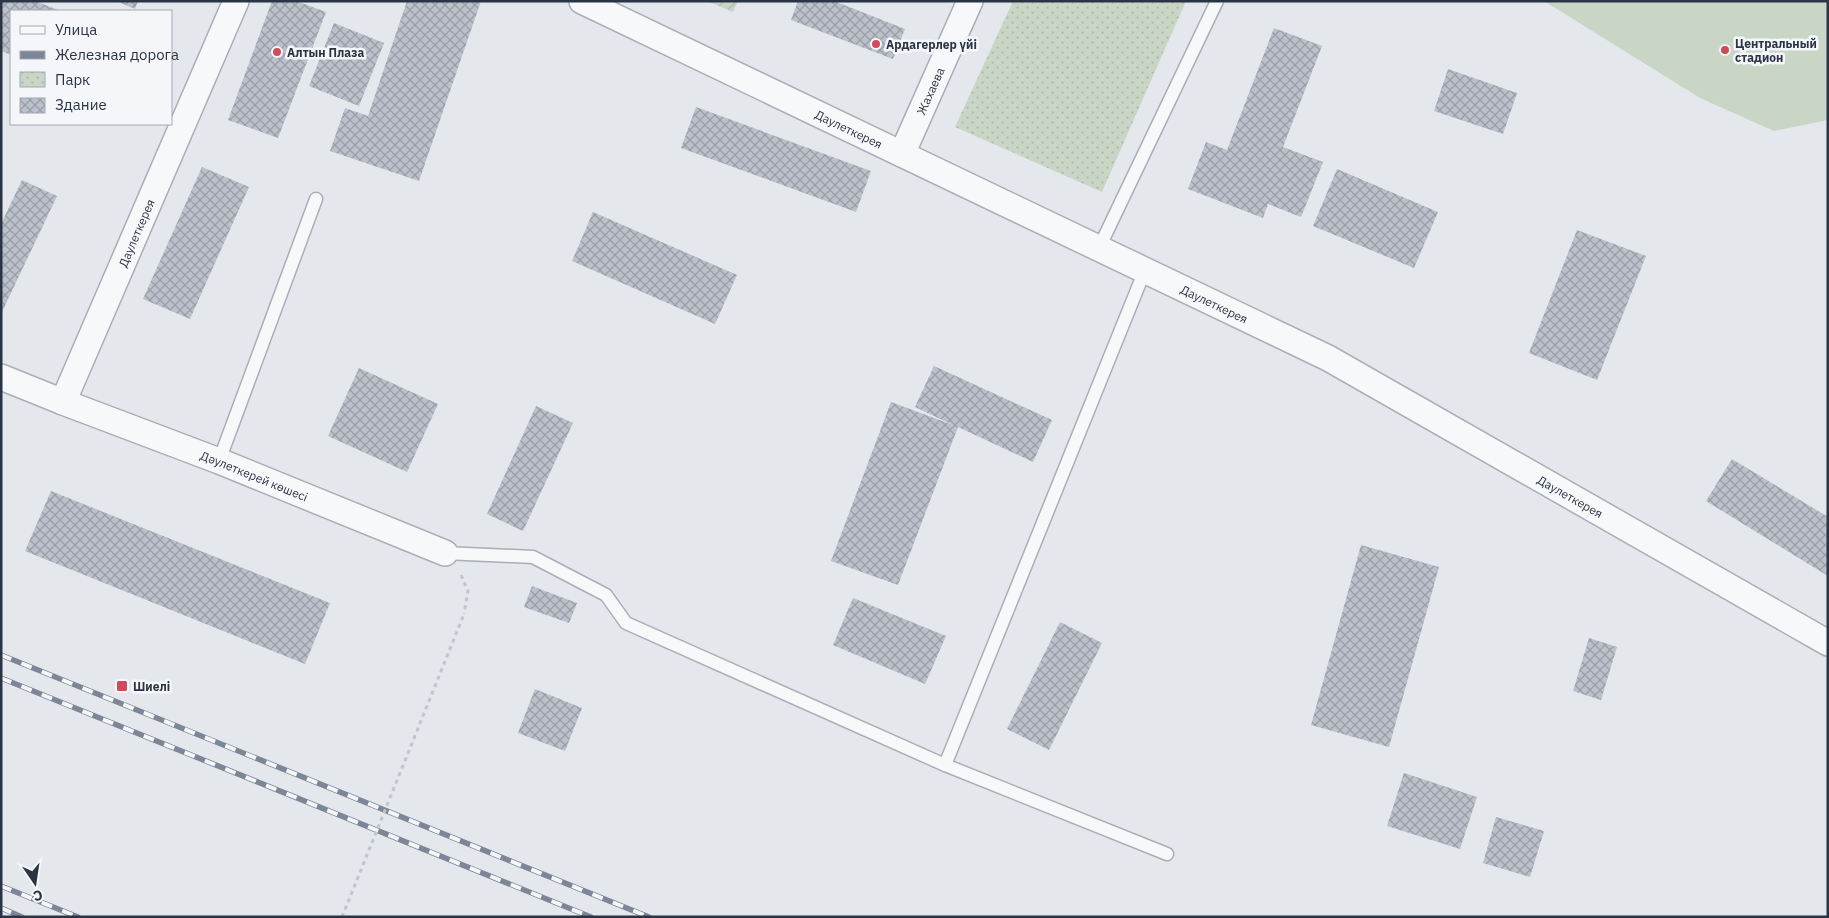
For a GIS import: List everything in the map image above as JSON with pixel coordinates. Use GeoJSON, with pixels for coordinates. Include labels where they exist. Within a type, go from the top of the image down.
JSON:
{"type":"FeatureCollection","features":[{"type":"Feature","properties":{"kind":"street","name":"Даулеткерея"},"geometry":{"type":"LineString","coordinates":[[63,402],[236,1]]}},
{"type":"Feature","properties":{"kind":"street","name":"Даулеткерея"},"geometry":{"type":"LineString","coordinates":[[582,1],[1328,358],[1828,643]]}},
{"type":"Feature","properties":{"kind":"street","name":"Жахаева"},"geometry":{"type":"LineString","coordinates":[[902,154],[970,1]]}},
{"type":"Feature","properties":{"kind":"street"},"geometry":{"type":"LineString","coordinates":[[1,377],[63,402]]}},
{"type":"Feature","properties":{"kind":"street","name":"Дәулеткерей көшесі"},"geometry":{"type":"LineString","coordinates":[[63,402],[219,461],[445,553]]}},
{"type":"Feature","properties":{"kind":"lane"},"geometry":{"type":"LineString","coordinates":[[1099,248],[1217,1]]}},
{"type":"Feature","properties":{"kind":"lane"},"geometry":{"type":"LineString","coordinates":[[219,461],[316,199]]}},
{"type":"Feature","properties":{"kind":"lane"},"geometry":{"type":"LineString","coordinates":[[945,765],[1145,270]]}},
{"type":"Feature","properties":{"kind":"lane"},"geometry":{"type":"LineString","coordinates":[[445,553],[533,558],[606,596],[626,623],[945,765],[1167,854]]}},
{"type":"Feature","properties":{"kind":"path"},"geometry":{"type":"LineString","coordinates":[[342,917],[464,614],[468,591],[458,568],[445,553]]}},
{"type":"Feature","properties":{"kind":"green space"},"geometry":{"type":"Polygon","coordinates":[[[707,1],[738,1],[733,12],[707,1]]]}},
{"type":"Feature","properties":{"kind":"green space"},"geometry":{"type":"Polygon","coordinates":[[[1013,1],[1186,1],[1102,192],[955,127],[1013,1]]]}},
{"type":"Feature","properties":{"kind":"green space","name":"Центральный стадион"},"geometry":{"type":"Polygon","coordinates":[[[1544,1],[1828,1],[1828,120],[1774,131],[1700,98],[1544,1]]]}},
{"type":"Feature","properties":{"kind":"building"},"geometry":{"type":"Polygon","coordinates":[[[1,1],[35,1],[58,10],[10,10],[10,55],[1,51],[1,1]]]}},
{"type":"Feature","properties":{"kind":"building"},"geometry":{"type":"Polygon","coordinates":[[[116,1],[138,1],[135,9],[116,1]]]}},
{"type":"Feature","properties":{"kind":"building"},"geometry":{"type":"Polygon","coordinates":[[[272,1],[296,1],[326,12],[278,138],[228,120],[272,1]]]}},
{"type":"Feature","properties":{"kind":"building"},"geometry":{"type":"Polygon","coordinates":[[[407,1],[481,1],[419,181],[330,151],[345,108],[368,116],[407,1]]]}},
{"type":"Feature","properties":{"kind":"building","name":"Ардагерлер үйі"},"geometry":{"type":"Polygon","coordinates":[[[798,1],[834,1],[905,29],[893,59],[791,20],[798,1]]]}},
{"type":"Feature","properties":{"kind":"building"},"geometry":{"type":"Polygon","coordinates":[[[334,23],[384,43],[359,106],[309,86],[334,23]]]}},
{"type":"Feature","properties":{"kind":"building"},"geometry":{"type":"Polygon","coordinates":[[[1274,28],[1322,46],[1283,147],[1323,162],[1301,217],[1268,204],[1263,218],[1188,189],[1206,142],[1227,150],[1274,28]]]}},
{"type":"Feature","properties":{"kind":"building"},"geometry":{"type":"Polygon","coordinates":[[[1448,69],[1517,93],[1503,134],[1434,111],[1448,69]]]}},
{"type":"Feature","properties":{"kind":"building"},"geometry":{"type":"Polygon","coordinates":[[[696,107],[871,171],[856,212],[681,148],[696,107]]]}},
{"type":"Feature","properties":{"kind":"building"},"geometry":{"type":"Polygon","coordinates":[[[202,167],[249,187],[190,319],[143,299],[202,167]]]}},
{"type":"Feature","properties":{"kind":"building"},"geometry":{"type":"Polygon","coordinates":[[[1337,169],[1438,212],[1414,268],[1313,226],[1337,169]]]}},
{"type":"Feature","properties":{"kind":"building"},"geometry":{"type":"Polygon","coordinates":[[[22,180],[57,196],[1,314],[1,224],[22,180]]]}},
{"type":"Feature","properties":{"kind":"building"},"geometry":{"type":"Polygon","coordinates":[[[593,212],[737,275],[715,324],[572,261],[593,212]]]}},
{"type":"Feature","properties":{"kind":"building"},"geometry":{"type":"Polygon","coordinates":[[[1577,230],[1646,256],[1597,380],[1529,353],[1577,230]]]}},
{"type":"Feature","properties":{"kind":"building"},"geometry":{"type":"Polygon","coordinates":[[[934,366],[1052,420],[1033,462],[958,427],[898,585],[831,561],[891,402],[953,425],[915,407],[934,366]]]}},
{"type":"Feature","properties":{"kind":"building"},"geometry":{"type":"Polygon","coordinates":[[[359,368],[438,404],[407,472],[328,436],[359,368]]]}},
{"type":"Feature","properties":{"kind":"building"},"geometry":{"type":"Polygon","coordinates":[[[536,406],[573,423],[523,531],[487,514],[536,406]]]}},
{"type":"Feature","properties":{"kind":"building"},"geometry":{"type":"Polygon","coordinates":[[[1732,459],[1828,517],[1828,576],[1706,501],[1732,459]]]}},
{"type":"Feature","properties":{"kind":"building"},"geometry":{"type":"Polygon","coordinates":[[[51,491],[330,603],[305,664],[25,551],[51,491]]]}},
{"type":"Feature","properties":{"kind":"building"},"geometry":{"type":"Polygon","coordinates":[[[1361,545],[1439,567],[1389,747],[1311,725],[1361,545]]]}},
{"type":"Feature","properties":{"kind":"building"},"geometry":{"type":"Polygon","coordinates":[[[532,586],[577,603],[569,623],[524,607],[532,586]]]}},
{"type":"Feature","properties":{"kind":"building"},"geometry":{"type":"Polygon","coordinates":[[[853,598],[946,636],[925,684],[833,645],[853,598]]]}},
{"type":"Feature","properties":{"kind":"building"},"geometry":{"type":"Polygon","coordinates":[[[1060,622],[1102,643],[1049,750],[1007,729],[1060,622]]]}},
{"type":"Feature","properties":{"kind":"building"},"geometry":{"type":"Polygon","coordinates":[[[1589,638],[1617,647],[1601,700],[1573,691],[1589,638]]]}},
{"type":"Feature","properties":{"kind":"building"},"geometry":{"type":"Polygon","coordinates":[[[535,689],[582,708],[565,751],[518,733],[535,689]]]}},
{"type":"Feature","properties":{"kind":"building"},"geometry":{"type":"Polygon","coordinates":[[[1404,773],[1477,797],[1460,849],[1387,826],[1404,773]]]}},
{"type":"Feature","properties":{"kind":"building"},"geometry":{"type":"Polygon","coordinates":[[[1496,817],[1544,831],[1530,877],[1483,863],[1496,817]]]}},
{"type":"Feature","properties":{"kind":"railway"},"geometry":{"type":"LineString","coordinates":[[1,655],[649,917]]}},
{"type":"Feature","properties":{"kind":"railway"},"geometry":{"type":"LineString","coordinates":[[1,678],[591,917]]}},
{"type":"Feature","properties":{"kind":"railway"},"geometry":{"type":"LineString","coordinates":[[1,886],[78,917]]}},
{"type":"Feature","properties":{"kind":"railway"},"geometry":{"type":"LineString","coordinates":[[1,908],[22,917]]}},
{"type":"Feature","properties":{"kind":"place","name":"Ардагерлер үйі"},"geometry":{"type":"Point","coordinates":[876,44]}},
{"type":"Feature","properties":{"kind":"place","name":"Центральный стадион"},"geometry":{"type":"Point","coordinates":[1725,50]}},
{"type":"Feature","properties":{"kind":"place","name":"Алтын Плаза"},"geometry":{"type":"Point","coordinates":[277,52]}},
{"type":"Feature","properties":{"kind":"place","name":"Шиелі"},"geometry":{"type":"Point","coordinates":[122,686]}}]}
